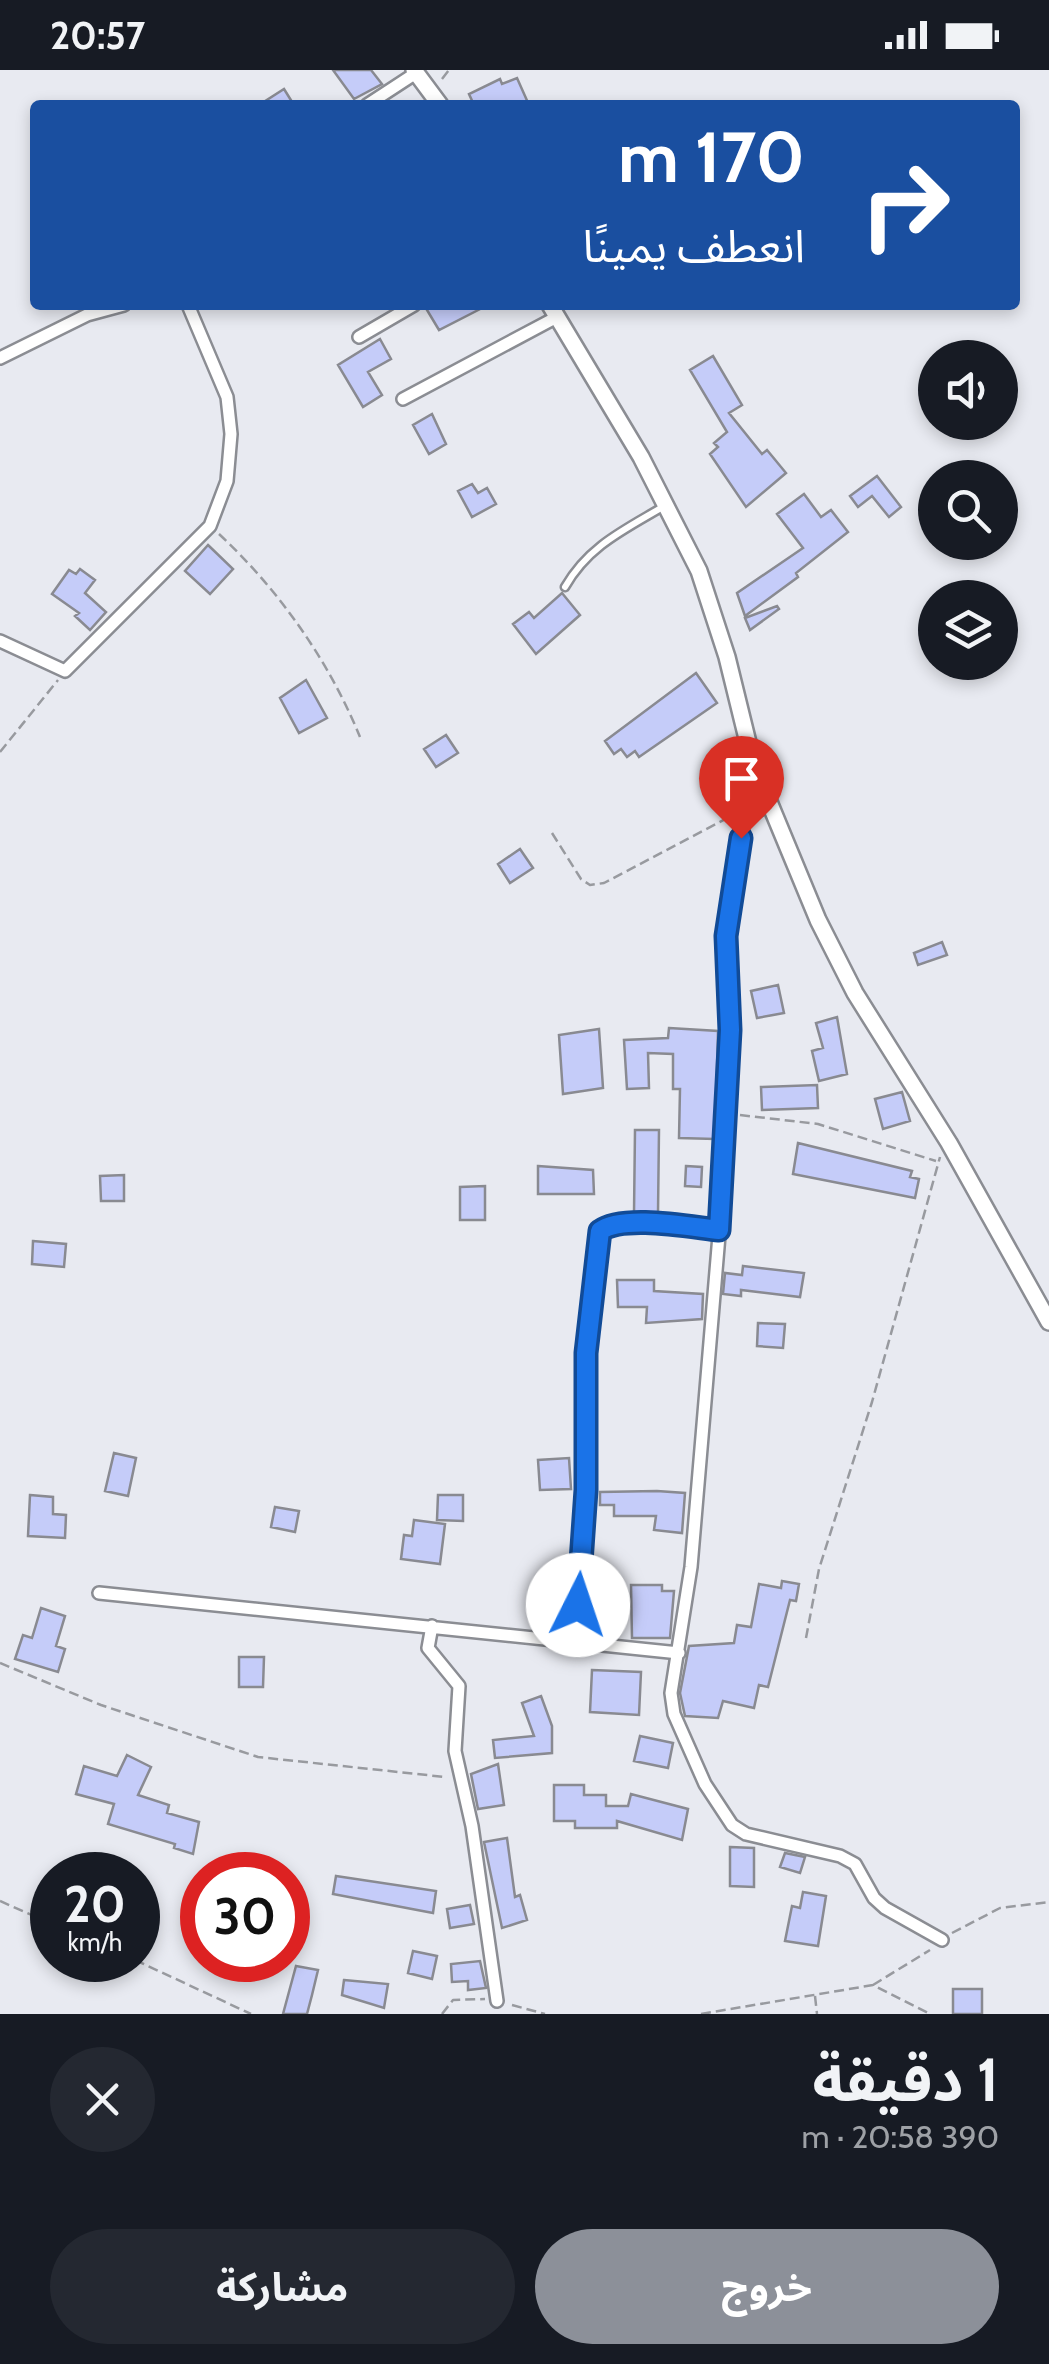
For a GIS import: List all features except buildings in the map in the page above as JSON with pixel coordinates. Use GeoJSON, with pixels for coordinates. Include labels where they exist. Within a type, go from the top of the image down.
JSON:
{"type":"FeatureCollection","features":[{"type":"Feature","properties":{"kind":"street"},"geometry":{"type":"LineString","coordinates":[[374,100],[415,72],[436,100]]}},
{"type":"Feature","properties":{"kind":"street"},"geometry":{"type":"LineString","coordinates":[[0,358],[88,314],[104,310]]}},
{"type":"Feature","properties":{"kind":"street"},"geometry":{"type":"LineString","coordinates":[[0,640],[65,671],[210,526],[227,481],[231,434],[227,397],[190,310]]}},
{"type":"Feature","properties":{"kind":"street"},"geometry":{"type":"LineString","coordinates":[[359,337],[405,310]]}},
{"type":"Feature","properties":{"kind":"street"},"geometry":{"type":"LineString","coordinates":[[403,399],[553,311],[666,505],[699,571],[768,803],[855,993],[949,1144],[1049,1322]]}},
{"type":"Feature","properties":{"kind":"street"},"geometry":{"type":"LineString","coordinates":[[768,803],[744,822],[726,936],[726,1114],[719,1230],[691,1567],[671,1692],[674,1714],[705,1784],[732,1825],[746,1834],[840,1856],[855,1864],[874,1898],[942,1940]]}},
{"type":"Feature","properties":{"kind":"street"},"geometry":{"type":"LineString","coordinates":[[576,1643],[586,1490],[586,1353],[600,1231],[610,1224],[626,1223],[719,1230]]}},
{"type":"Feature","properties":{"kind":"street"},"geometry":{"type":"LineString","coordinates":[[99,1593],[679,1653]]}},
{"type":"Feature","properties":{"kind":"street"},"geometry":{"type":"LineString","coordinates":[[432,1626],[428,1648],[459,1686],[454,1730],[496,2000]]}},
{"type":"Feature","properties":{"kind":"lane"},"geometry":{"type":"LineString","coordinates":[[565,587],[580,562],[597,545],[666,505]]}},
{"type":"Feature","properties":{"kind":"path"},"geometry":{"type":"LineString","coordinates":[[210,526],[246,560],[284,605],[327,670],[360,737]]}},
{"type":"Feature","properties":{"kind":"path"},"geometry":{"type":"LineString","coordinates":[[0,752],[65,671]]}},
{"type":"Feature","properties":{"kind":"path"},"geometry":{"type":"LineString","coordinates":[[552,833],[580,879],[590,885],[604,883],[723,817],[753,814]]}},
{"type":"Feature","properties":{"kind":"path"},"geometry":{"type":"LineString","coordinates":[[726,1114],[818,1124],[937,1162]]}},
{"type":"Feature","properties":{"kind":"path"},"geometry":{"type":"LineString","coordinates":[[806,1638],[820,1570],[883,1365],[937,1162],[949,1144]]}},
{"type":"Feature","properties":{"kind":"path"},"geometry":{"type":"LineString","coordinates":[[0,1663],[101,1705],[258,1757],[462,1779]]}},
{"type":"Feature","properties":{"kind":"path"},"geometry":{"type":"LineString","coordinates":[[0,1900],[30,1914]]}},
{"type":"Feature","properties":{"kind":"path"},"geometry":{"type":"LineString","coordinates":[[701,2014],[873,1985],[1000,1908],[1049,1902]]}},
{"type":"Feature","properties":{"kind":"path"},"geometry":{"type":"LineString","coordinates":[[160,1972],[251,2014]]}},
{"type":"Feature","properties":{"kind":"path"},"geometry":{"type":"LineString","coordinates":[[873,1985],[930,2014]]}},
{"type":"Feature","properties":{"kind":"path"},"geometry":{"type":"LineString","coordinates":[[815,1995],[817,2014]]}},
{"type":"Feature","properties":{"kind":"route"},"geometry":{"type":"LineString","coordinates":[[578,1605],[586,1490],[586,1353],[600,1231],[610,1224],[626,1223],[719,1230],[730,1030],[726,936],[741,838]]}}]}
